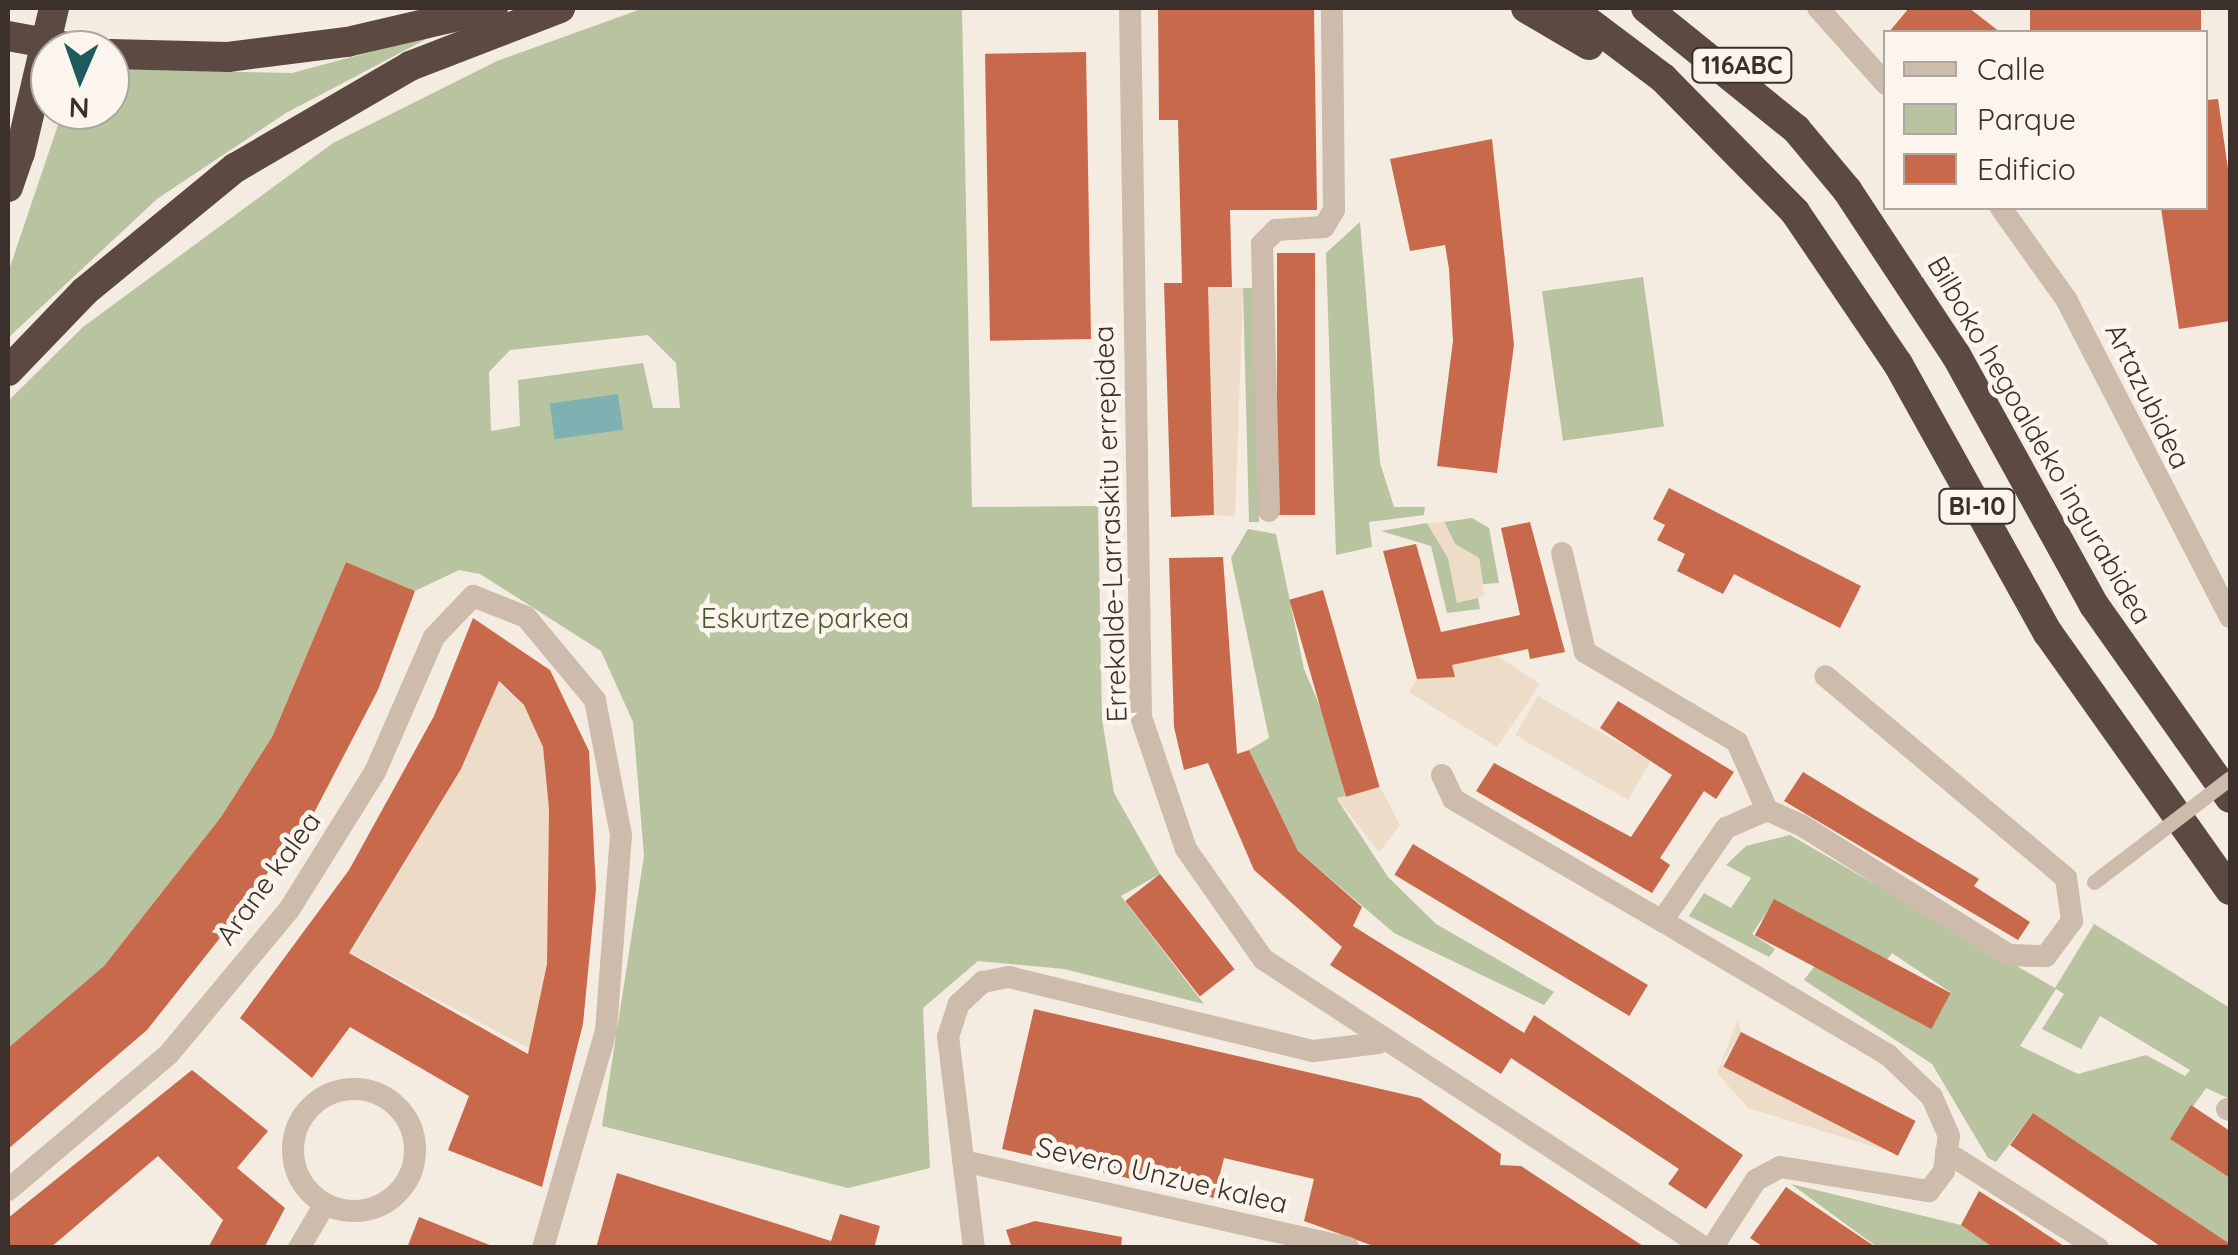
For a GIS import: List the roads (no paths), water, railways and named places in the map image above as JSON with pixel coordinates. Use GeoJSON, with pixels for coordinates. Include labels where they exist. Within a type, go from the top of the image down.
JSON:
{"type":"FeatureCollection","features":[{"type":"Feature","properties":{"kind":"highway"},"geometry":{"type":"LineString","coordinates":[[8,16],[9,8]]}},
{"type":"Feature","properties":{"kind":"highway"},"geometry":{"type":"LineString","coordinates":[[8,187],[20,153],[54,8]]}},
{"type":"Feature","properties":{"kind":"highway"},"geometry":{"type":"LineString","coordinates":[[130,55],[228,57],[347,42],[493,8]]}},
{"type":"Feature","properties":{"kind":"highway"},"geometry":{"type":"LineString","coordinates":[[8,371],[85,290],[235,168],[410,66],[560,8]]}},
{"type":"Feature","properties":{"kind":"highway"},"geometry":{"type":"LineString","coordinates":[[1526,8],[1716,130]]}},
{"type":"Feature","properties":{"kind":"highway","name":"BI-10"},"geometry":{"type":"LineString","coordinates":[[1570,8],[1716,130],[1805,227],[1898,364],[2056,646],[2230,890]]}},
{"type":"Feature","properties":{"kind":"highway","name":"Bilboko hegoaldeko ingurabidea"},"geometry":{"type":"LineString","coordinates":[[1646,8],[1796,129],[1897,258],[2094,604],[2230,798]]}},
{"type":"Feature","properties":{"kind":"highway","name":"116ABC"},"geometry":{"type":"LineString","coordinates":[[1682,8],[1796,129]]}},
{"type":"Feature","properties":{"kind":"street","name":"Errekalde-Larraskitu errepidea"},"geometry":{"type":"LineString","coordinates":[[1130,8],[1141,717],[1162,795],[1212,895],[1263,960],[1380,1043],[1709,1248]]}},
{"type":"Feature","properties":{"kind":"street"},"geometry":{"type":"LineString","coordinates":[[1269,511],[1262,244],[1276,230],[1324,227],[1334,210],[1332,8]]}},
{"type":"Feature","properties":{"kind":"street"},"geometry":{"type":"LineString","coordinates":[[1818,8],[1883,81]]}},
{"type":"Feature","properties":{"kind":"street","name":"Artazubidea"},"geometry":{"type":"LineString","coordinates":[[2002,210],[2066,298],[2230,617]]}},
{"type":"Feature","properties":{"kind":"street"},"geometry":{"type":"LineString","coordinates":[[1562,553],[1585,652],[1738,742],[1767,810],[2009,955],[2046,956],[2068,934],[2066,878],[1826,676]]}},
{"type":"Feature","properties":{"kind":"street","name":"Arane kalea"},"geometry":{"type":"LineString","coordinates":[[8,1190],[168,1055],[288,910],[375,772],[458,602],[484,598],[526,618],[601,710],[621,835],[606,1031],[543,1248]]}},
{"type":"Feature","properties":{"kind":"street"},"geometry":{"type":"LineString","coordinates":[[1442,775],[1453,799],[1888,1055],[1932,1098],[1946,1152],[1929,1191],[1780,1167],[1756,1180],[1709,1248]]}},
{"type":"Feature","properties":{"kind":"street"},"geometry":{"type":"LineString","coordinates":[[2094,882],[2230,778]]}},
{"type":"Feature","properties":{"kind":"street"},"geometry":{"type":"LineString","coordinates":[[1662,921],[1717,836],[1767,810]]}},
{"type":"Feature","properties":{"kind":"street"},"geometry":{"type":"LineString","coordinates":[[974,1248],[948,1037],[959,1004],[983,982],[1008,977],[1313,1051],[1380,1043]]}},
{"type":"Feature","properties":{"kind":"street"},"geometry":{"type":"LineString","coordinates":[[350,1089],[388,1099],[416,1151],[401,1190],[365,1210],[325,1204],[293,1156],[302,1118],[350,1089]]}},
{"type":"Feature","properties":{"kind":"street"},"geometry":{"type":"LineString","coordinates":[[1946,1152],[2098,1248]]}},
{"type":"Feature","properties":{"kind":"street","name":"Severo Unzue kalea"},"geometry":{"type":"LineString","coordinates":[[963,1162],[1348,1248]]}},
{"type":"Feature","properties":{"kind":"street"},"geometry":{"type":"LineString","coordinates":[[299,1248],[325,1204]]}},
{"type":"Feature","properties":{"kind":"water"},"geometry":{"type":"Polygon","coordinates":[[[618,394],[623,430],[555,439],[550,404],[618,394]]]}},
{"type":"Feature","properties":{"kind":"park label","name":"Eskurtze parkea"},"geometry":{"type":"Point","coordinates":[805,618]}}]}
